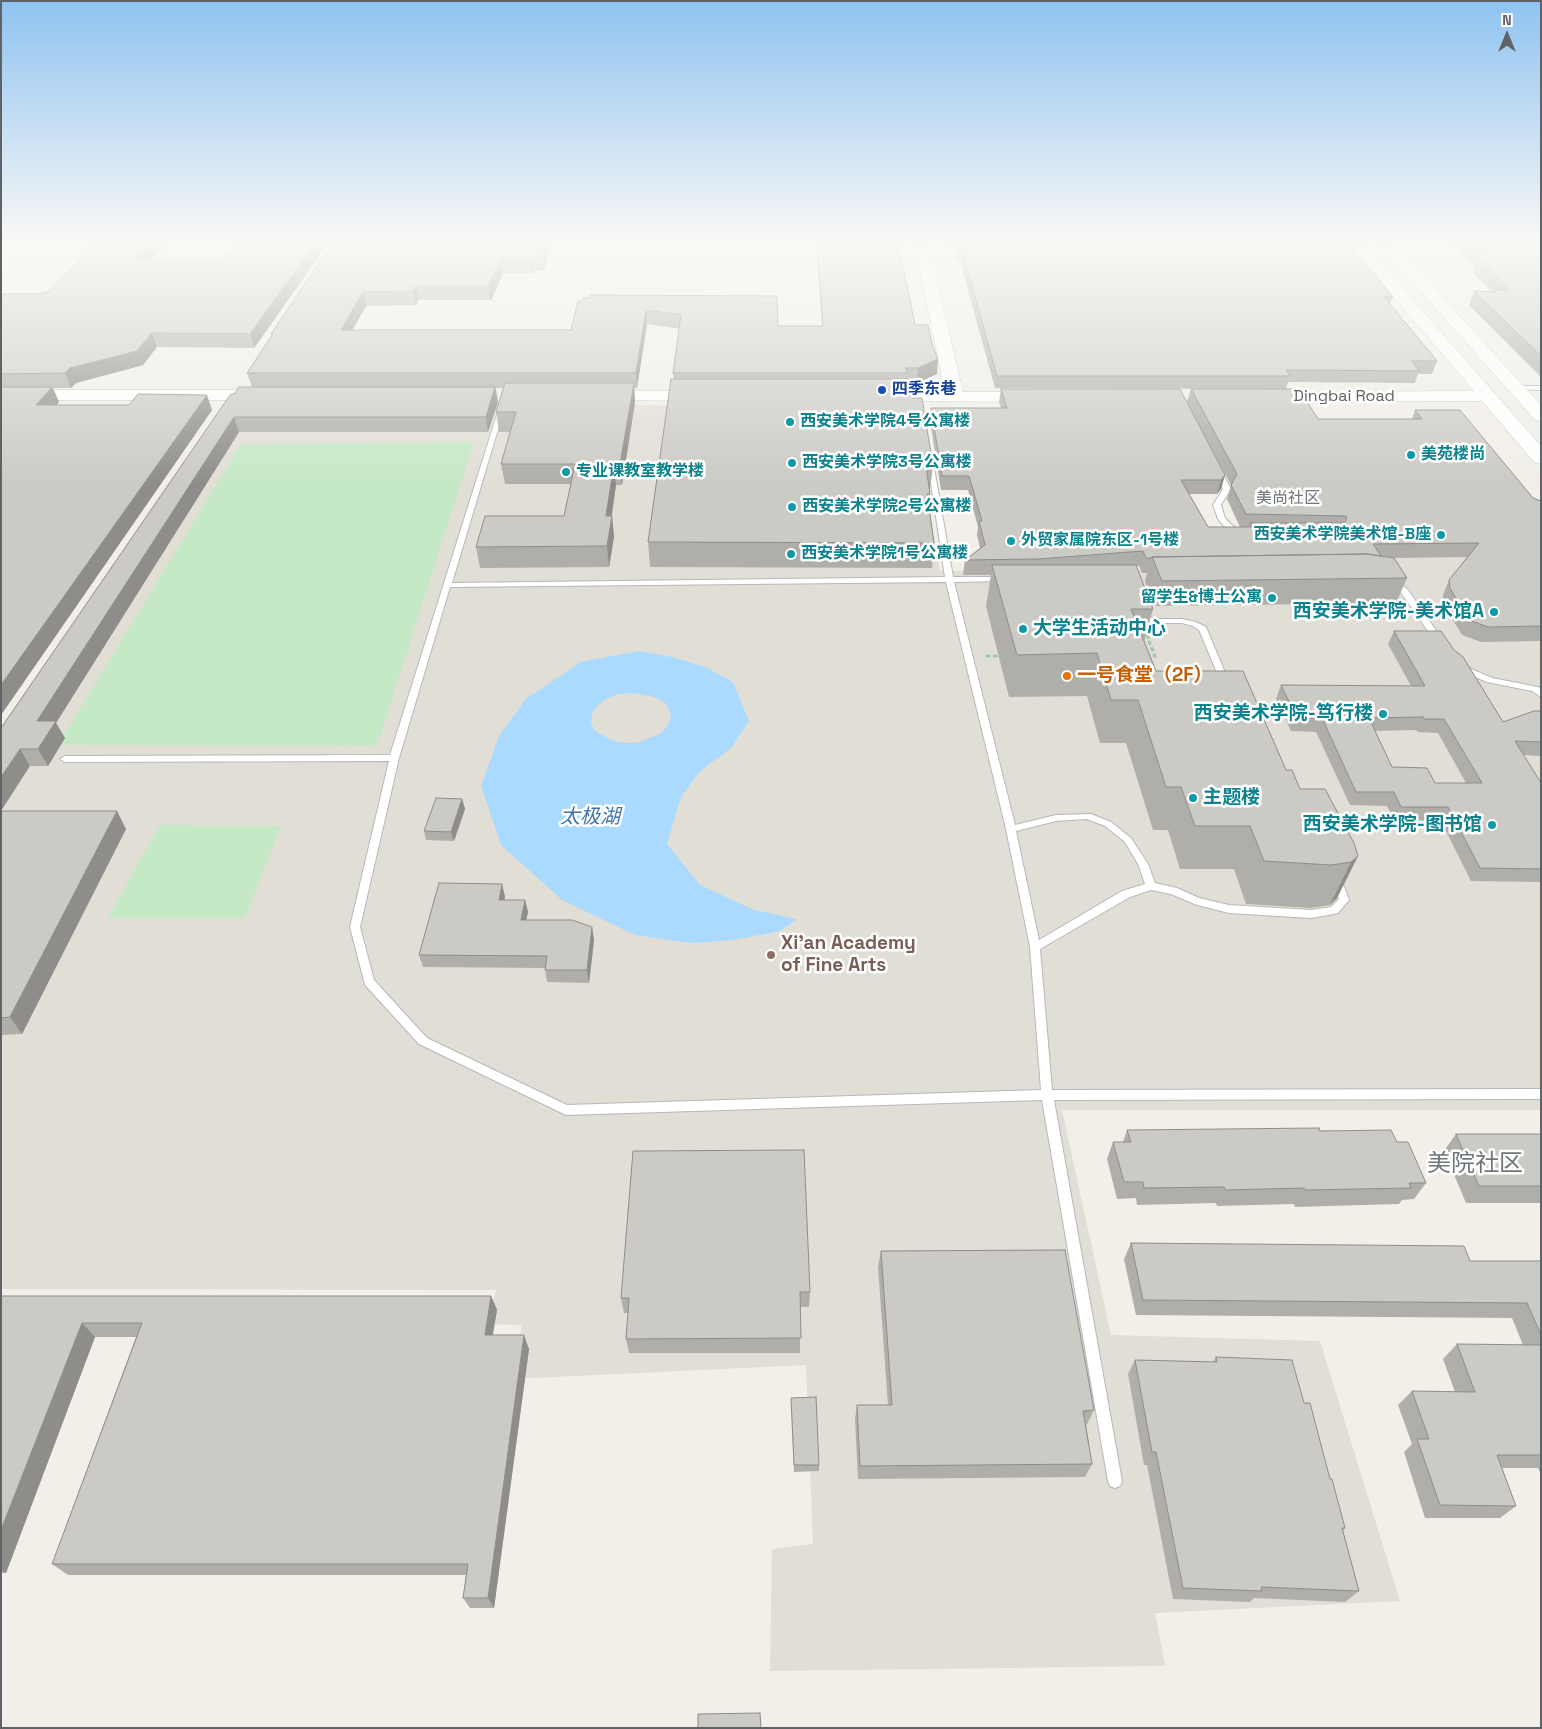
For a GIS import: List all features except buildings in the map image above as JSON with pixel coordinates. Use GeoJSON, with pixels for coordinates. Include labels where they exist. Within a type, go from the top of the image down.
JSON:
{"type":"FeatureCollection","features":[{"type":"Feature","properties":{"kind":"street"},"geometry":{"type":"LineString","coordinates":[[939,323],[955,397]]}},
{"type":"Feature","properties":{"kind":"street"},"geometry":{"type":"LineString","coordinates":[[1423,323],[1541,458]]}},
{"type":"Feature","properties":{"kind":"street"},"geometry":{"type":"LineString","coordinates":[[1457,323],[1541,416]]}},
{"type":"Feature","properties":{"kind":"street"},"geometry":{"type":"LineString","coordinates":[[221,413],[244,379]]}},
{"type":"Feature","properties":{"kind":"street"},"geometry":{"type":"LineString","coordinates":[[1,395],[282,395]]}},
{"type":"Feature","properties":{"kind":"street"},"geometry":{"type":"LineString","coordinates":[[585,396],[724,396]]}},
{"type":"Feature","properties":{"kind":"street"},"geometry":{"type":"LineString","coordinates":[[863,396],[922,402],[955,397],[1050,397]]}},
{"type":"Feature","properties":{"kind":"street","name":"Dingbai Road"},"geometry":{"type":"LineString","coordinates":[[1248,397],[1486,396]]}},
{"type":"Feature","properties":{"kind":"lane"},"geometry":{"type":"LineString","coordinates":[[1516,388],[1541,388]]}},
{"type":"Feature","properties":{"kind":"lane"},"geometry":{"type":"LineString","coordinates":[[505,395],[394,758],[355,927],[370,982],[423,1041],[566,1110],[1047,1095],[1541,1094]]}},
{"type":"Feature","properties":{"kind":"lane"},"geometry":{"type":"LineString","coordinates":[[928,445],[948,579],[1011,830],[1035,947],[1047,1095],[1115,1482]]}},
{"type":"Feature","properties":{"kind":"lane"},"geometry":{"type":"LineString","coordinates":[[1215,466],[1227,489],[1218,505],[1222,519],[1231,529],[1242,534],[1252,534]]}},
{"type":"Feature","properties":{"kind":"lane"},"geometry":{"type":"LineString","coordinates":[[447,585],[1016,578]]}},
{"type":"Feature","properties":{"kind":"lane"},"geometry":{"type":"LineString","coordinates":[[1381,578],[1388,580],[1405,592],[1446,652]]}},
{"type":"Feature","properties":{"kind":"lane"},"geometry":{"type":"LineString","coordinates":[[1136,608],[1146,619],[1182,621],[1196,624],[1203,629],[1227,687]]}},
{"type":"Feature","properties":{"kind":"lane"},"geometry":{"type":"LineString","coordinates":[[1452,660],[1464,670],[1490,680],[1521,685],[1541,694]]}},
{"type":"Feature","properties":{"kind":"lane"},"geometry":{"type":"LineString","coordinates":[[65,759],[394,758]]}},
{"type":"Feature","properties":{"kind":"lane"},"geometry":{"type":"LineString","coordinates":[[1011,830],[1056,818],[1088,816],[1108,824],[1128,840],[1143,864],[1151,886]]}},
{"type":"Feature","properties":{"kind":"lane"},"geometry":{"type":"LineString","coordinates":[[1035,947],[1126,894],[1151,886],[1197,901],[1229,908],[1311,914],[1334,910],[1344,900],[1332,870]]}},
{"type":"Feature","properties":{"kind":"path"},"geometry":{"type":"LineString","coordinates":[[1136,608],[1155,656],[1145,656]]}},
{"type":"Feature","properties":{"kind":"path"},"geometry":{"type":"LineString","coordinates":[[968,656],[1007,656]]}},
{"type":"Feature","properties":{"kind":"shaded area","name":"Xi'an Academy of Fine Arts"},"geometry":{"type":"Polygon","coordinates":[[[250,404],[912,406],[940,571],[1377,566],[1339,503],[1541,502],[1541,1110],[1062,1110],[1111,1335],[1320,1341],[1400,1601],[1155,1613],[1165,1666],[770,1671],[772,1549],[813,1544],[806,1365],[512,1379],[522,1325],[487,1324],[496,1290],[1,1289],[1,800],[250,404]]]}},
{"type":"Feature","properties":{"kind":"green space"},"geometry":{"type":"Polygon","coordinates":[[[474,442],[377,746],[58,745],[241,444],[474,442]]]}},
{"type":"Feature","properties":{"kind":"green space"},"geometry":{"type":"Polygon","coordinates":[[[160,825],[281,826],[245,918],[108,918],[160,825]]]}},
{"type":"Feature","properties":{"kind":"water","name":"太极湖"},"geometry":{"type":"Polygon","coordinates":[[[639,651],[672,657],[705,667],[733,682],[749,721],[731,748],[699,772],[681,797],[667,844],[700,885],[754,910],[797,919],[780,931],[733,940],[691,943],[635,935],[562,900],[501,845],[481,786],[499,736],[526,699],[581,662],[639,651]],[[632,693],[618,694],[606,699],[597,706],[592,714],[591,723],[595,731],[613,741],[626,743],[640,742],[661,733],[668,725],[671,717],[669,709],[664,702],[655,697],[632,693]]]}},
{"type":"Feature","properties":{"kind":"place","name":"四季东巷"},"geometry":{"type":"Point","coordinates":[882,390]}},
{"type":"Feature","properties":{"kind":"place","name":"西安美术学院4号公寓楼"},"geometry":{"type":"Point","coordinates":[790,422]}},
{"type":"Feature","properties":{"kind":"place","name":"美苑楼尚"},"geometry":{"type":"Point","coordinates":[1411,455]}},
{"type":"Feature","properties":{"kind":"place","name":"西安美术学院3号公寓楼"},"geometry":{"type":"Point","coordinates":[792,463]}},
{"type":"Feature","properties":{"kind":"place","name":"专业课教室教学楼"},"geometry":{"type":"Point","coordinates":[566,472]}},
{"type":"Feature","properties":{"kind":"place","name":"西安美术学院2号公寓楼"},"geometry":{"type":"Point","coordinates":[792,507]}},
{"type":"Feature","properties":{"kind":"place","name":"西安美术学院美术馆-B座"},"geometry":{"type":"Point","coordinates":[1441,535]}},
{"type":"Feature","properties":{"kind":"place","name":"外贸家属院东区-1号楼"},"geometry":{"type":"Point","coordinates":[1011,541]}},
{"type":"Feature","properties":{"kind":"place","name":"西安美术学院1号公寓楼"},"geometry":{"type":"Point","coordinates":[791,554]}},
{"type":"Feature","properties":{"kind":"place","name":"留学生&博士公寓"},"geometry":{"type":"Point","coordinates":[1272,598]}},
{"type":"Feature","properties":{"kind":"place","name":"西安美术学院-美术馆A"},"geometry":{"type":"Point","coordinates":[1494,612]}},
{"type":"Feature","properties":{"kind":"place","name":"大学生活动中心"},"geometry":{"type":"Point","coordinates":[1023,629]}},
{"type":"Feature","properties":{"kind":"place","name":"一号食堂（2F）"},"geometry":{"type":"Point","coordinates":[1067,676]}},
{"type":"Feature","properties":{"kind":"place","name":"西安美术学院-笃行楼"},"geometry":{"type":"Point","coordinates":[1383,714]}},
{"type":"Feature","properties":{"kind":"place","name":"主题楼"},"geometry":{"type":"Point","coordinates":[1193,798]}},
{"type":"Feature","properties":{"kind":"place","name":"西安美术学院-图书馆"},"geometry":{"type":"Point","coordinates":[1492,825]}},
{"type":"Feature","properties":{"kind":"place","name":"Xi'an Academy of Fine Arts"},"geometry":{"type":"Point","coordinates":[771,955]}},
{"type":"Feature","properties":{"kind":"district","name":"美尚社区"},"geometry":{"type":"Point","coordinates":[1288,499]}},
{"type":"Feature","properties":{"kind":"district","name":"美院社区"},"geometry":{"type":"Point","coordinates":[1475,1164]}}]}
